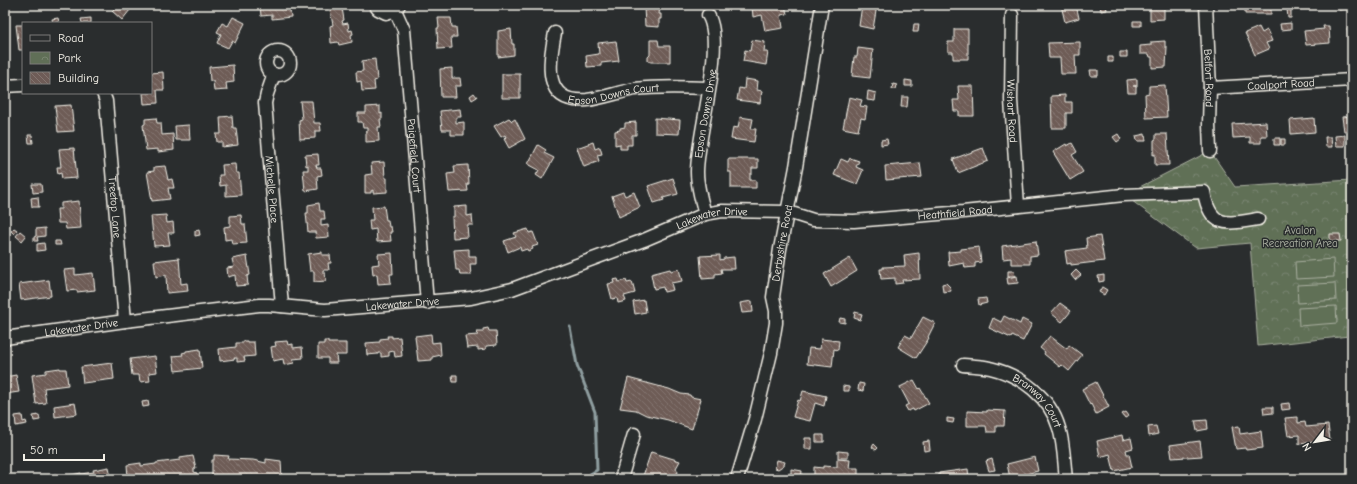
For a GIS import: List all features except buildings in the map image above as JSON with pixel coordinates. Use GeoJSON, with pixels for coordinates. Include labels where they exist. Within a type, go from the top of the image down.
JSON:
{"type":"FeatureCollection","features":[{"type":"Feature","properties":{"kind":"street","name":"Paigefield Court"},"geometry":{"type":"LineString","coordinates":[[375,5],[382,12],[386,13],[397,8],[404,30],[427,302]]}},
{"type":"Feature","properties":{"kind":"street","name":"Derbyshire Road"},"geometry":{"type":"LineString","coordinates":[[737,479],[755,419],[771,353],[776,323],[776,311],[773,296],[796,167],[822,5]]}},
{"type":"Feature","properties":{"kind":"street","name":"Belfort Road"},"geometry":{"type":"LineString","coordinates":[[1206,5],[1210,88],[1210,151]]}},
{"type":"Feature","properties":{"kind":"street","name":"Epson Downs Drive"},"geometry":{"type":"LineString","coordinates":[[705,214],[697,171],[714,53],[712,24],[708,15]]}},
{"type":"Feature","properties":{"kind":"street","name":"Wishart Road"},"geometry":{"type":"LineString","coordinates":[[1012,15],[1011,100],[1018,206]]}},
{"type":"Feature","properties":{"kind":"street","name":"Epson Downs Court"},"geometry":{"type":"LineString","coordinates":[[555,33],[550,74],[557,91],[569,99],[588,100],[622,92],[657,88],[709,88]]}},
{"type":"Feature","properties":{"kind":"street","name":"Michelle Place"},"geometry":{"type":"LineString","coordinates":[[274,74],[265,103],[282,306]]}},
{"type":"Feature","properties":{"kind":"street","name":"Coalport Road"},"geometry":{"type":"LineString","coordinates":[[1210,88],[1352,80]]}},
{"type":"Feature","properties":{"kind":"street"},"geometry":{"type":"LineString","coordinates":[[5,86],[22,85]]}},
{"type":"Feature","properties":{"kind":"street","name":"Treetop Lane"},"geometry":{"type":"LineString","coordinates":[[103,94],[106,102],[125,321]]}},
{"type":"Feature","properties":{"kind":"street","name":"Heathfield Road"},"geometry":{"type":"LineString","coordinates":[[788,212],[813,220],[854,221],[1124,195],[1204,192],[1206,204],[1211,214],[1220,221],[1239,222],[1258,219]]}},
{"type":"Feature","properties":{"kind":"street","name":"Lakewater Drive"},"geometry":{"type":"LineString","coordinates":[[5,338],[125,321],[258,305],[325,310],[471,298],[512,289],[644,240],[705,214],[722,211],[788,212]]}},
{"type":"Feature","properties":{"kind":"street","name":"Branway Court"},"geometry":{"type":"LineString","coordinates":[[963,365],[991,368],[1006,373],[1029,386],[1040,395],[1059,426],[1066,479]]}},
{"type":"Feature","properties":{"kind":"street"},"geometry":{"type":"LineString","coordinates":[[621,479],[634,434]]}},
{"type":"Feature","properties":{"kind":"green space","name":"Avalon Recreation Area"},"geometry":{"type":"Polygon","coordinates":[[[1210,151],[1235,187],[1352,180],[1352,319],[1348,320],[1349,336],[1258,346],[1250,243],[1196,248],[1124,195],[1210,151]]]}},
{"type":"Feature","properties":{"kind":"green space"},"geometry":{"type":"Polygon","coordinates":[[[1333,259],[1334,277],[1296,279],[1295,262],[1333,259]]]}},
{"type":"Feature","properties":{"kind":"green space"},"geometry":{"type":"Polygon","coordinates":[[[1335,283],[1336,300],[1298,303],[1297,285],[1335,283]]]}},
{"type":"Feature","properties":{"kind":"green space"},"geometry":{"type":"Polygon","coordinates":[[[1336,306],[1337,323],[1299,326],[1298,308],[1336,306]]]}},
{"type":"Feature","properties":{"kind":"waterway"},"geometry":{"type":"LineString","coordinates":[[570,327],[577,365],[595,412],[597,470],[582,479]]}}]}
